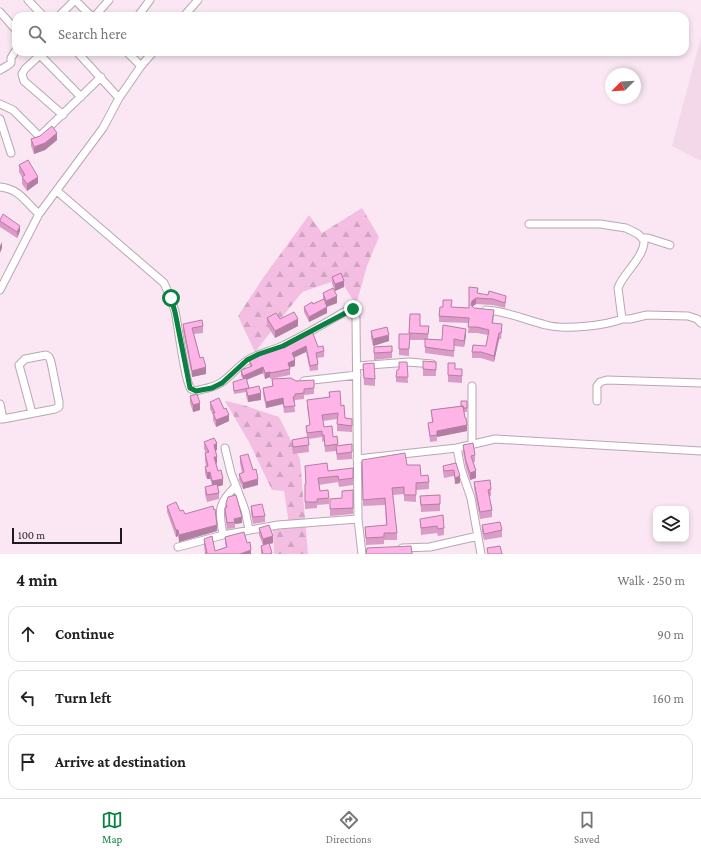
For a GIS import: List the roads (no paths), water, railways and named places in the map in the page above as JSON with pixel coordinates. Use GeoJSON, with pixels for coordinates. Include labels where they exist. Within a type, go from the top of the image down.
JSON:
{"type":"FeatureCollection","features":[{"type":"Feature","properties":{"kind":"street"},"geometry":{"type":"LineString","coordinates":[[28,0],[39,12]]}},
{"type":"Feature","properties":{"kind":"street"},"geometry":{"type":"LineString","coordinates":[[63,12],[75,0],[87,12]]}},
{"type":"Feature","properties":{"kind":"street"},"geometry":{"type":"LineString","coordinates":[[98,12],[109,0]]}},
{"type":"Feature","properties":{"kind":"street"},"geometry":{"type":"LineString","coordinates":[[141,12],[150,0]]}},
{"type":"Feature","properties":{"kind":"street"},"geometry":{"type":"LineString","coordinates":[[188,12],[198,0]]}},
{"type":"Feature","properties":{"kind":"street"},"geometry":{"type":"LineString","coordinates":[[0,12],[12,26]]}},
{"type":"Feature","properties":{"kind":"street"},"geometry":{"type":"LineString","coordinates":[[0,70],[10,63],[12,56]]}},
{"type":"Feature","properties":{"kind":"street"},"geometry":{"type":"LineString","coordinates":[[36,56],[22,74],[24,81],[63,115]]}},
{"type":"Feature","properties":{"kind":"street"},"geometry":{"type":"LineString","coordinates":[[40,56],[81,97]]}},
{"type":"Feature","properties":{"kind":"street"},"geometry":{"type":"LineString","coordinates":[[81,56],[119,98]]}},
{"type":"Feature","properties":{"kind":"street"},"geometry":{"type":"LineString","coordinates":[[131,56],[141,66]]}},
{"type":"Feature","properties":{"kind":"street"},"geometry":{"type":"LineString","coordinates":[[0,290],[39,214],[103,128],[119,98],[150,56]]}},
{"type":"Feature","properties":{"kind":"street"},"geometry":{"type":"LineString","coordinates":[[0,104],[13,110],[39,136],[63,115],[101,77]]}},
{"type":"Feature","properties":{"kind":"street"},"geometry":{"type":"LineString","coordinates":[[0,119],[11,153]]}},
{"type":"Feature","properties":{"kind":"street"},"geometry":{"type":"LineString","coordinates":[[0,186],[15,190],[39,214]]}},
{"type":"Feature","properties":{"kind":"street"},"geometry":{"type":"LineString","coordinates":[[57,191],[164,283],[171,298],[175,312],[187,375],[190,388],[193,390],[196,391],[212,388],[222,383],[247,360],[259,354],[283,346],[353,309],[356,311],[358,519],[364,551]]}},
{"type":"Feature","properties":{"kind":"street"},"geometry":{"type":"LineString","coordinates":[[529,224],[600,224],[626,228],[638,234],[642,238],[644,243],[642,249],[633,266],[618,288],[622,319]]}},
{"type":"Feature","properties":{"kind":"street"},"geometry":{"type":"LineString","coordinates":[[642,238],[648,238],[670,245]]}},
{"type":"Feature","properties":{"kind":"street"},"geometry":{"type":"LineString","coordinates":[[476,309],[493,310],[555,327],[597,326],[622,319],[630,319],[647,315],[688,316],[698,319],[701,323]]}},
{"type":"Feature","properties":{"kind":"street"},"geometry":{"type":"LineString","coordinates":[[0,404],[1,419],[32,413],[58,407],[59,402],[51,362],[49,357],[46,355],[25,359],[19,365],[32,413]]}},
{"type":"Feature","properties":{"kind":"street"},"geometry":{"type":"LineString","coordinates":[[357,366],[410,362],[434,364]]}},
{"type":"Feature","properties":{"kind":"street"},"geometry":{"type":"LineString","coordinates":[[296,382],[357,374]]}},
{"type":"Feature","properties":{"kind":"street"},"geometry":{"type":"LineString","coordinates":[[597,401],[597,386],[600,382],[607,380],[701,383]]}},
{"type":"Feature","properties":{"kind":"street"},"geometry":{"type":"LineString","coordinates":[[472,386],[472,444]]}},
{"type":"Feature","properties":{"kind":"street"},"geometry":{"type":"LineString","coordinates":[[357,459],[458,448],[496,439],[701,451]]}},
{"type":"Feature","properties":{"kind":"street"},"geometry":{"type":"LineString","coordinates":[[225,448],[231,473],[245,510],[249,530]]}},
{"type":"Feature","properties":{"kind":"street"},"geometry":{"type":"LineString","coordinates":[[458,448],[461,469],[471,498],[481,554]]}},
{"type":"Feature","properties":{"kind":"street"},"geometry":{"type":"LineString","coordinates":[[223,535],[220,509],[227,494],[236,486]]}},
{"type":"Feature","properties":{"kind":"street"},"geometry":{"type":"LineString","coordinates":[[178,547],[223,535],[278,525],[358,519]]}},
{"type":"Feature","properties":{"kind":"street"},"geometry":{"type":"LineString","coordinates":[[392,549],[430,547],[478,536]]}}]}
